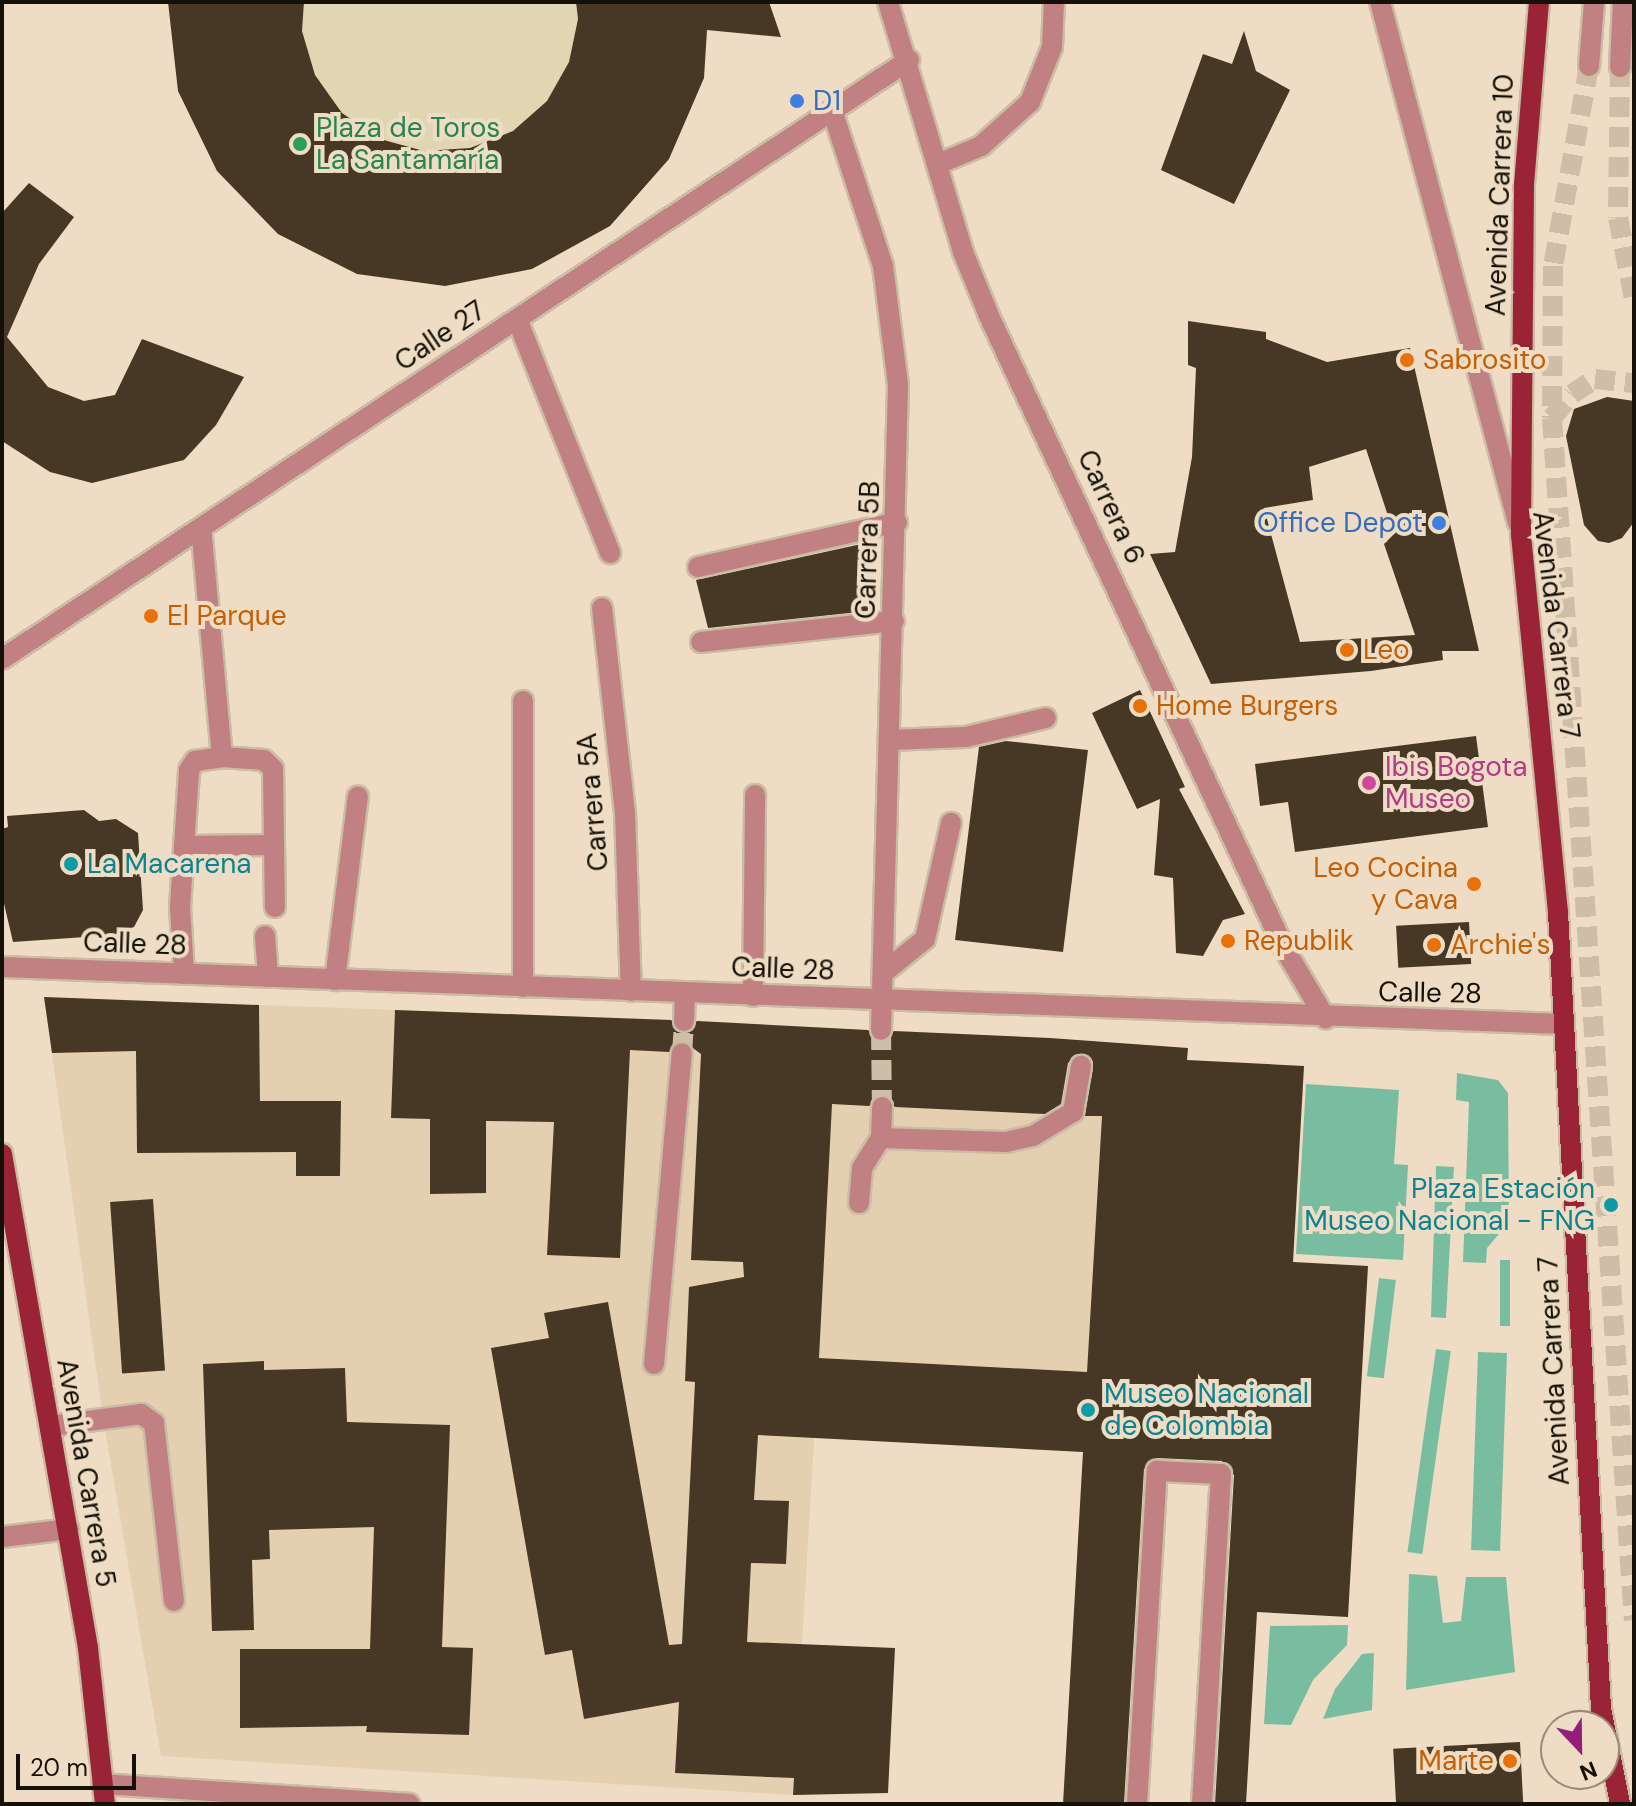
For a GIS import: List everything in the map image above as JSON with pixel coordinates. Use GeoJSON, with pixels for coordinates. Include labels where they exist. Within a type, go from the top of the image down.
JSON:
{"type":"FeatureCollection","features":[{"type":"Feature","properties":{"kind":"main road","name":"Avenida Carrera 10"},"geometry":{"type":"LineString","coordinates":[[1521,535],[1524,185],[1539,2]]}},
{"type":"Feature","properties":{"kind":"main road","name":"Avenida Carrera 7"},"geometry":{"type":"LineString","coordinates":[[1521,535],[1558,912],[1561,1024],[1601,1710]]}},
{"type":"Feature","properties":{"kind":"main road","name":"Avenida Carrera 5"},"geometry":{"type":"LineString","coordinates":[[2,1154],[69,1529],[104,1794]]}},
{"type":"Feature","properties":{"kind":"main road","name":"Avenida Carrera 7"},"geometry":{"type":"LineString","coordinates":[[1600,1701],[1620,1804]]}},
{"type":"Feature","properties":{"kind":"street","name":"Carrera 6"},"geometry":{"type":"LineString","coordinates":[[888,2],[909,60],[963,252],[990,318],[1284,948],[1326,1019]]}},
{"type":"Feature","properties":{"kind":"street"},"geometry":{"type":"LineString","coordinates":[[938,164],[981,146],[1030,102],[1052,47],[1054,2]]}},
{"type":"Feature","properties":{"kind":"street","name":"Avenida Carrera 7"},"geometry":{"type":"LineString","coordinates":[[1380,2],[1521,535]]}},
{"type":"Feature","properties":{"kind":"street"},"geometry":{"type":"LineString","coordinates":[[1589,66],[1594,2]]}},
{"type":"Feature","properties":{"kind":"street"},"geometry":{"type":"LineString","coordinates":[[1620,67],[1623,2]]}},
{"type":"Feature","properties":{"kind":"street","name":"Calle 27"},"geometry":{"type":"LineString","coordinates":[[2,659],[909,60]]}},
{"type":"Feature","properties":{"kind":"street","name":"Carrera 5B"},"geometry":{"type":"LineString","coordinates":[[832,110],[883,266],[898,385],[897,522],[881,1030]]}},
{"type":"Feature","properties":{"kind":"street"},"geometry":{"type":"LineString","coordinates":[[517,319],[610,553]]}},
{"type":"Feature","properties":{"kind":"street"},"geometry":{"type":"LineString","coordinates":[[698,567],[897,522]]}},
{"type":"Feature","properties":{"kind":"street"},"geometry":{"type":"LineString","coordinates":[[201,528],[222,757]]}},
{"type":"Feature","properties":{"kind":"street","name":"Carrera 5A"},"geometry":{"type":"LineString","coordinates":[[602,608],[625,812],[631,991]]}},
{"type":"Feature","properties":{"kind":"street"},"geometry":{"type":"LineString","coordinates":[[701,642],[894,621]]}},
{"type":"Feature","properties":{"kind":"street"},"geometry":{"type":"LineString","coordinates":[[523,701],[523,987]]}},
{"type":"Feature","properties":{"kind":"street"},"geometry":{"type":"LineString","coordinates":[[890,740],[966,737],[1046,718]]}},
{"type":"Feature","properties":{"kind":"street"},"geometry":{"type":"LineString","coordinates":[[184,974],[184,846],[191,765],[222,757],[264,760],[273,769],[275,907]]}},
{"type":"Feature","properties":{"kind":"street"},"geometry":{"type":"LineString","coordinates":[[753,996],[755,795]]}},
{"type":"Feature","properties":{"kind":"street"},"geometry":{"type":"LineString","coordinates":[[335,980],[358,796]]}},
{"type":"Feature","properties":{"kind":"street"},"geometry":{"type":"LineString","coordinates":[[883,973],[925,939],[951,823]]}},
{"type":"Feature","properties":{"kind":"street"},"geometry":{"type":"LineString","coordinates":[[184,846],[273,845]]}},
{"type":"Feature","properties":{"kind":"street"},"geometry":{"type":"LineString","coordinates":[[265,936],[268,977]]}},
{"type":"Feature","properties":{"kind":"street","name":"Calle 28"},"geometry":{"type":"LineString","coordinates":[[2,967],[1326,1019],[1561,1024]]}},
{"type":"Feature","properties":{"kind":"street"},"geometry":{"type":"LineString","coordinates":[[684,1021],[685,994]]}},
{"type":"Feature","properties":{"kind":"street"},"geometry":{"type":"LineString","coordinates":[[654,1364],[682,1053]]}},
{"type":"Feature","properties":{"kind":"street"},"geometry":{"type":"LineString","coordinates":[[881,1138],[1006,1142],[1033,1136],[1073,1112],[1081,1066]]}},
{"type":"Feature","properties":{"kind":"street"},"geometry":{"type":"LineString","coordinates":[[859,1203],[862,1168],[881,1138],[882,1107]]}},
{"type":"Feature","properties":{"kind":"street"},"geometry":{"type":"LineString","coordinates":[[50,1426],[141,1414],[154,1423],[174,1601]]}},
{"type":"Feature","properties":{"kind":"street"},"geometry":{"type":"LineString","coordinates":[[1137,1804],[1157,1471],[1221,1474],[1202,1804]]}},
{"type":"Feature","properties":{"kind":"street"},"geometry":{"type":"LineString","coordinates":[[2,1537],[69,1529]]}},
{"type":"Feature","properties":{"kind":"street"},"geometry":{"type":"LineString","coordinates":[[104,1794],[409,1804]]}},
{"type":"Feature","properties":{"kind":"shaded area"},"geometry":{"type":"Polygon","coordinates":[[[44,997],[703,1021],[1106,1044],[1087,1372],[819,1358],[793,1795],[161,1756],[103,1418],[44,997]]]}},
{"type":"Feature","properties":{"kind":"green space"},"geometry":{"type":"Polygon","coordinates":[[[1457,1073],[1498,1080],[1508,1093],[1509,1222],[1487,1248],[1486,1263],[1463,1262],[1469,1102],[1456,1100],[1457,1073]]]}},
{"type":"Feature","properties":{"kind":"green space"},"geometry":{"type":"Polygon","coordinates":[[[1306,1084],[1399,1090],[1394,1164],[1408,1165],[1403,1260],[1296,1254],[1306,1084]]]}},
{"type":"Feature","properties":{"kind":"green space"},"geometry":{"type":"Polygon","coordinates":[[[1436,1166],[1454,1167],[1446,1318],[1431,1317],[1436,1166]]]}},
{"type":"Feature","properties":{"kind":"green space"},"geometry":{"type":"Polygon","coordinates":[[[1500,1260],[1510,1260],[1510,1326],[1500,1326],[1500,1260]]]}},
{"type":"Feature","properties":{"kind":"green space"},"geometry":{"type":"Polygon","coordinates":[[[1379,1278],[1396,1280],[1384,1378],[1367,1376],[1379,1278]]]}},
{"type":"Feature","properties":{"kind":"green space"},"geometry":{"type":"Polygon","coordinates":[[[1436,1349],[1451,1351],[1422,1554],[1407,1552],[1436,1349]]]}},
{"type":"Feature","properties":{"kind":"green space"},"geometry":{"type":"Polygon","coordinates":[[[1478,1352],[1507,1353],[1500,1551],[1471,1550],[1478,1352]]]}},
{"type":"Feature","properties":{"kind":"green space"},"geometry":{"type":"Polygon","coordinates":[[[1409,1574],[1437,1576],[1443,1623],[1461,1621],[1466,1577],[1506,1577],[1515,1672],[1406,1690],[1409,1574]]]}},
{"type":"Feature","properties":{"kind":"green space"},"geometry":{"type":"Polygon","coordinates":[[[1348,1625],[1347,1645],[1313,1680],[1291,1725],[1264,1724],[1270,1626],[1348,1625]]]}},
{"type":"Feature","properties":{"kind":"green space"},"geometry":{"type":"Polygon","coordinates":[[[1374,1653],[1372,1710],[1323,1719],[1335,1689],[1362,1654],[1374,1653]]]}},
{"type":"Feature","properties":{"kind":"sand"},"geometry":{"type":"Polygon","coordinates":[[[304,2],[576,2],[578,19],[569,62],[547,101],[513,131],[470,148],[424,151],[380,139],[342,113],[315,75],[302,31],[304,2]]]}},
{"type":"Feature","properties":{"kind":"building","name":"Plaza de Toros La Santamaría"},"geometry":{"type":"Polygon","coordinates":[[[168,2],[304,2],[302,31],[315,75],[342,113],[380,139],[424,151],[470,148],[513,131],[547,101],[569,62],[578,19],[576,2],[769,2],[781,37],[707,30],[704,78],[669,159],[610,226],[532,269],[445,286],[357,274],[278,234],[217,171],[178,91],[168,2]]]}},
{"type":"Feature","properties":{"kind":"building"},"geometry":{"type":"Polygon","coordinates":[[[1244,31],[1256,71],[1290,90],[1234,204],[1161,170],[1203,54],[1232,64],[1244,31]]]}},
{"type":"Feature","properties":{"kind":"building"},"geometry":{"type":"Polygon","coordinates":[[[29,183],[74,217],[39,264],[7,337],[48,387],[84,401],[115,395],[142,339],[244,377],[216,425],[184,460],[92,483],[50,472],[2,441],[2,213],[29,183]]]}},
{"type":"Feature","properties":{"kind":"building"},"geometry":{"type":"Polygon","coordinates":[[[1188,321],[1266,332],[1266,339],[1327,362],[1410,348],[1479,651],[1442,651],[1443,660],[1371,671],[1211,684],[1150,554],[1175,552],[1192,457],[1196,368],[1188,365],[1188,321]],[[1366,449],[1309,467],[1313,500],[1264,508],[1300,642],[1415,635],[1384,544],[1394,534],[1366,449]]]}},
{"type":"Feature","properties":{"kind":"building"},"geometry":{"type":"Polygon","coordinates":[[[1607,397],[1634,401],[1634,522],[1622,538],[1609,543],[1598,541],[1584,525],[1566,436],[1574,409],[1607,397]]]}},
{"type":"Feature","properties":{"kind":"building"},"geometry":{"type":"Polygon","coordinates":[[[866,543],[868,611],[708,628],[696,580],[866,543]]]}},
{"type":"Feature","properties":{"kind":"building"},"geometry":{"type":"Polygon","coordinates":[[[1140,690],[1185,787],[1179,789],[1245,914],[1223,920],[1203,956],[1176,953],[1173,878],[1154,875],[1160,799],[1137,809],[1092,713],[1140,690]]]}},
{"type":"Feature","properties":{"kind":"building","name":"Ibis Bogota Museo"},"geometry":{"type":"Polygon","coordinates":[[[1476,736],[1488,827],[1295,852],[1288,802],[1260,806],[1255,764],[1476,736]]]}},
{"type":"Feature","properties":{"kind":"building"},"geometry":{"type":"Polygon","coordinates":[[[1006,741],[1088,750],[1063,952],[955,940],[979,747],[1006,741]]]}},
{"type":"Feature","properties":{"kind":"building","name":"La Macarena"},"geometry":{"type":"Polygon","coordinates":[[[84,810],[99,821],[116,819],[138,833],[143,910],[134,927],[114,935],[13,942],[2,895],[2,829],[8,827],[7,816],[84,810]]]}},
{"type":"Feature","properties":{"kind":"building","name":"Archie's"},"geometry":{"type":"Polygon","coordinates":[[[1469,922],[1471,964],[1398,968],[1396,926],[1469,922]]]}},
{"type":"Feature","properties":{"kind":"building"},"geometry":{"type":"Polygon","coordinates":[[[44,997],[259,1005],[260,1101],[341,1101],[340,1176],[296,1176],[296,1152],[137,1153],[136,1051],[52,1053],[44,997]]]}},
{"type":"Feature","properties":{"kind":"building"},"geometry":{"type":"Polygon","coordinates":[[[395,1010],[671,1020],[683,1034],[697,1021],[868,1030],[880,1043],[894,1031],[1050,1038],[1188,1048],[1187,1060],[1304,1066],[1293,1262],[1368,1266],[1348,1617],[1257,1612],[1246,1804],[1215,1804],[1234,1475],[1222,1461],[1157,1458],[1144,1469],[1124,1804],[1063,1804],[1083,1452],[758,1435],[754,1500],[789,1501],[786,1564],[751,1563],[747,1642],[895,1648],[888,1793],[793,1795],[794,1778],[675,1773],[679,1702],[584,1719],[572,1650],[545,1655],[491,1348],[549,1338],[544,1313],[608,1302],[669,1645],[682,1644],[695,1382],[685,1381],[689,1287],[744,1277],[743,1262],[691,1260],[701,1054],[682,1040],[669,1052],[630,1050],[620,1258],[547,1255],[554,1122],[486,1121],[486,1193],[430,1194],[430,1119],[391,1118],[395,1010]],[[1077,1054],[1068,1063],[1061,1104],[1045,1114],[895,1107],[883,1094],[869,1106],[832,1104],[819,1358],[1087,1372],[1102,1116],[1085,1116],[1093,1062],[1077,1054]]]}},
{"type":"Feature","properties":{"kind":"building"},"geometry":{"type":"Polygon","coordinates":[[[153,1199],[165,1371],[122,1374],[110,1202],[153,1199]]]}},
{"type":"Feature","properties":{"kind":"building"},"geometry":{"type":"Polygon","coordinates":[[[264,1361],[264,1370],[345,1368],[347,1422],[450,1425],[442,1647],[473,1648],[469,1735],[366,1732],[367,1726],[240,1728],[240,1649],[370,1649],[374,1527],[269,1530],[270,1559],[252,1560],[254,1630],[212,1631],[203,1364],[264,1361]]]}},
{"type":"Feature","properties":{"kind":"building"},"geometry":{"type":"Polygon","coordinates":[[[1520,1742],[1523,1804],[1396,1804],[1393,1749],[1520,1742]]]}},
{"type":"Feature","properties":{"kind":"tunnel"},"geometry":{"type":"LineString","coordinates":[[1589,66],[1553,266],[1552,418],[1634,1620]]}},
{"type":"Feature","properties":{"kind":"tunnel"},"geometry":{"type":"LineString","coordinates":[[1620,67],[1618,218],[1634,299]]}},
{"type":"Feature","properties":{"kind":"tunnel"},"geometry":{"type":"LineString","coordinates":[[1552,418],[1572,394],[1595,379],[1634,383]]}},
{"type":"Feature","properties":{"kind":"tunnel"},"geometry":{"type":"LineString","coordinates":[[682,1053],[684,1021]]}},
{"type":"Feature","properties":{"kind":"tunnel"},"geometry":{"type":"LineString","coordinates":[[881,1030],[882,1107]]}},
{"type":"Feature","properties":{"kind":"place","name":"D1"},"geometry":{"type":"Point","coordinates":[797,101]}},
{"type":"Feature","properties":{"kind":"place","name":"Plaza de Toros La Santamaría"},"geometry":{"type":"Point","coordinates":[300,144]}},
{"type":"Feature","properties":{"kind":"place","name":"Sabrosito"},"geometry":{"type":"Point","coordinates":[1407,360]}},
{"type":"Feature","properties":{"kind":"place","name":"Office Depot"},"geometry":{"type":"Point","coordinates":[1439,523]}},
{"type":"Feature","properties":{"kind":"place","name":"El Parque"},"geometry":{"type":"Point","coordinates":[151,616]}},
{"type":"Feature","properties":{"kind":"place","name":"Leo"},"geometry":{"type":"Point","coordinates":[1347,650]}},
{"type":"Feature","properties":{"kind":"place","name":"Home Burgers"},"geometry":{"type":"Point","coordinates":[1140,706]}},
{"type":"Feature","properties":{"kind":"place","name":"Ibis Bogota Museo"},"geometry":{"type":"Point","coordinates":[1369,783]}},
{"type":"Feature","properties":{"kind":"place","name":"La Macarena"},"geometry":{"type":"Point","coordinates":[71,864]}},
{"type":"Feature","properties":{"kind":"place","name":"Leo Cocina y Cava"},"geometry":{"type":"Point","coordinates":[1474,884]}},
{"type":"Feature","properties":{"kind":"place","name":"Republik"},"geometry":{"type":"Point","coordinates":[1228,941]}},
{"type":"Feature","properties":{"kind":"place","name":"Archie's"},"geometry":{"type":"Point","coordinates":[1434,945]}},
{"type":"Feature","properties":{"kind":"place","name":"Plaza Estación Museo Nacional - FNG"},"geometry":{"type":"Point","coordinates":[1611,1205]}},
{"type":"Feature","properties":{"kind":"place","name":"Museo Nacional de Colombia"},"geometry":{"type":"Point","coordinates":[1088,1410]}},
{"type":"Feature","properties":{"kind":"place","name":"Marte"},"geometry":{"type":"Point","coordinates":[1510,1761]}}]}
